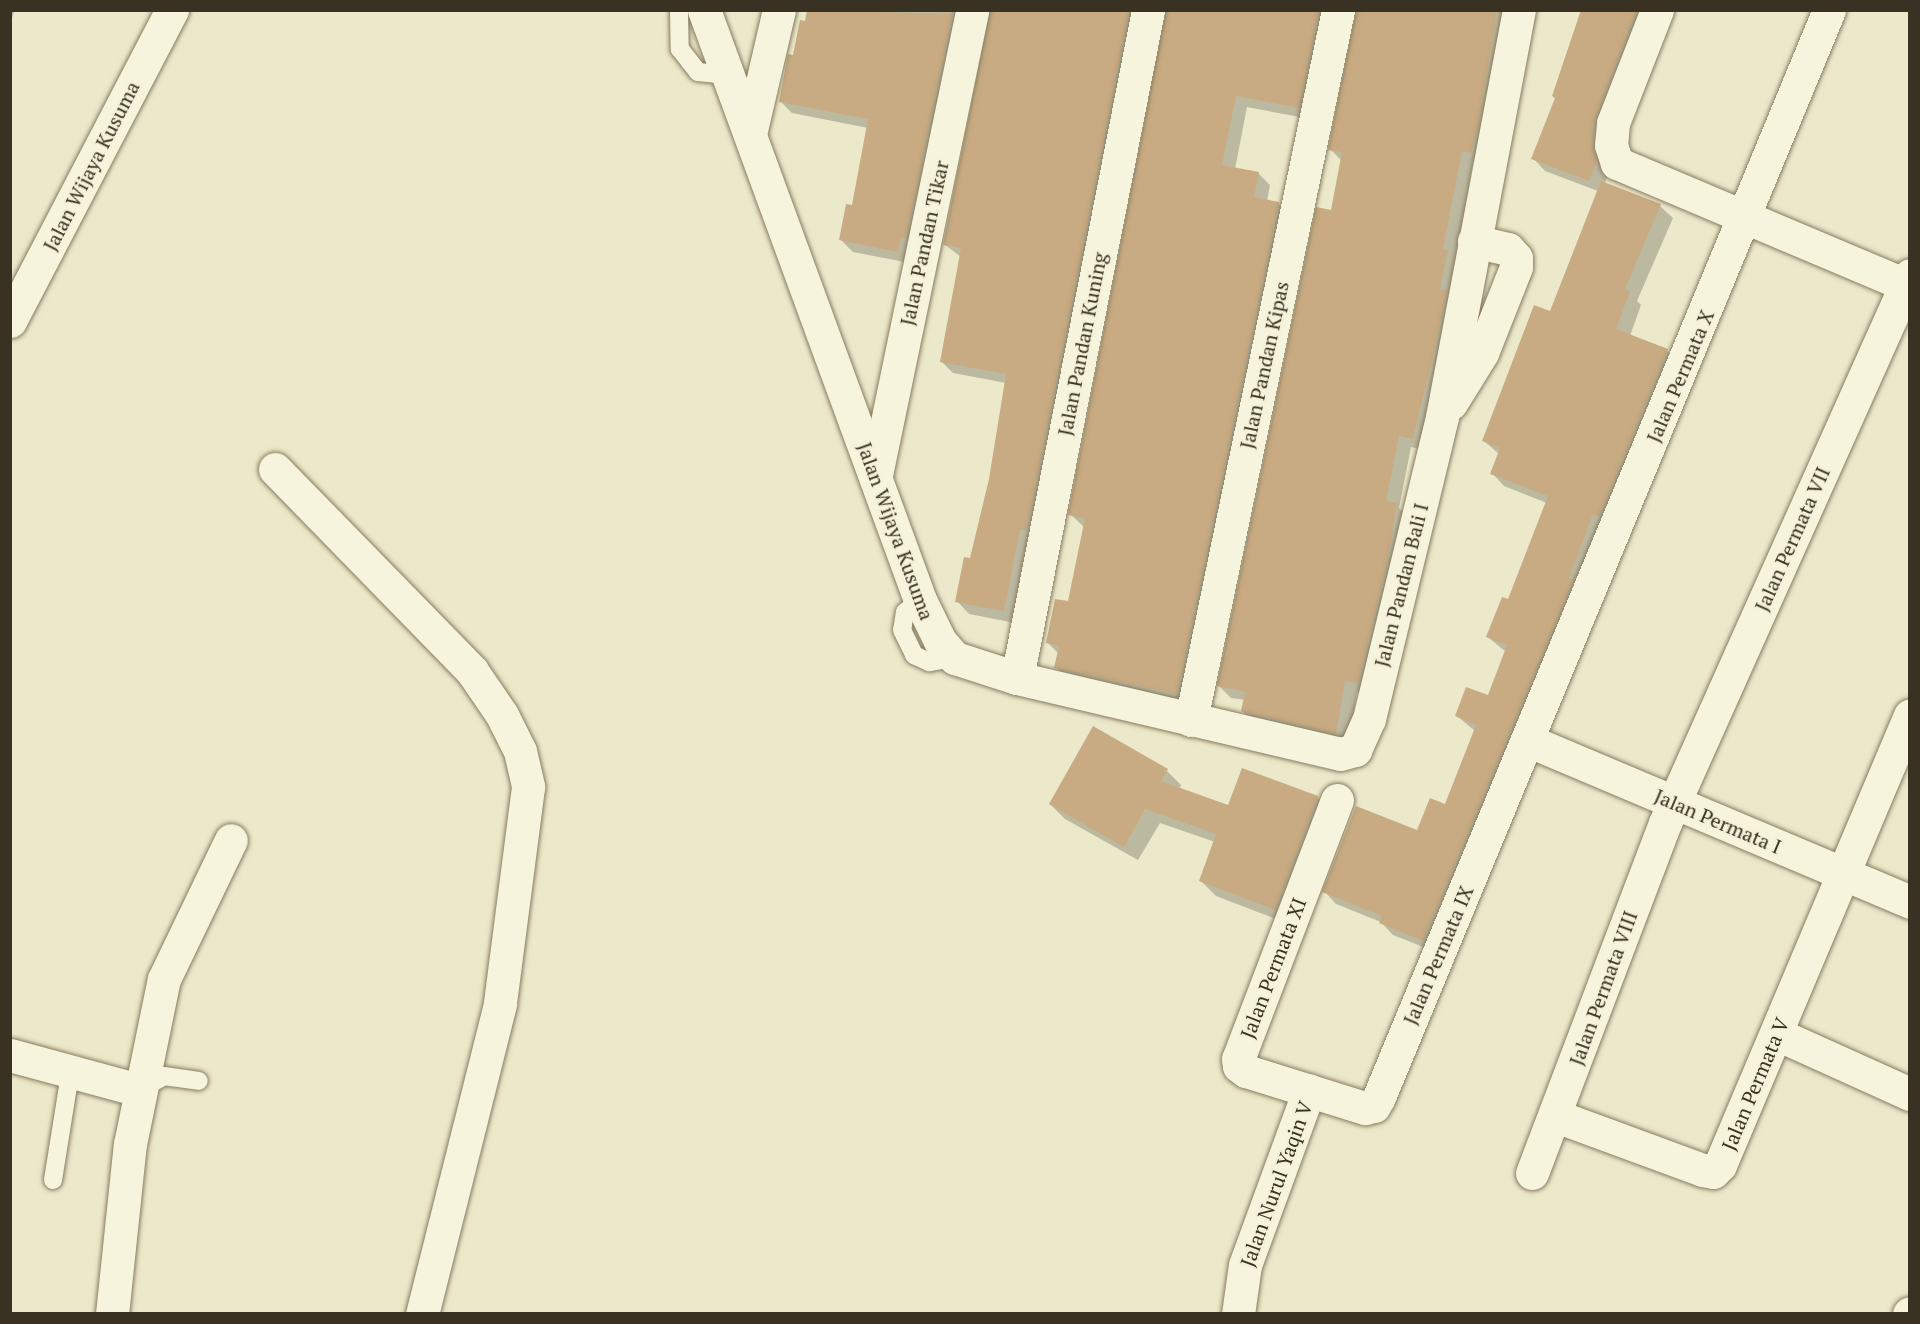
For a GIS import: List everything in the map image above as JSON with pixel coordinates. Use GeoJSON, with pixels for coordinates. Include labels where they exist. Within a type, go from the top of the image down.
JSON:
{"type":"FeatureCollection","features":[{"type":"Feature","properties":{"kind":"street","name":"Jalan Wijaya Kusuma"},"geometry":{"type":"LineString","coordinates":[[10,321],[172,10]]}},
{"type":"Feature","properties":{"kind":"street","name":"Jalan Wijaya Kusuma"},"geometry":{"type":"LineString","coordinates":[[704,10],[751,130],[930,627],[955,658],[1017,678],[1325,753],[1355,750]]}},
{"type":"Feature","properties":{"kind":"street"},"geometry":{"type":"LineString","coordinates":[[751,130],[779,10]]}},
{"type":"Feature","properties":{"kind":"street","name":"Jalan Pandan Tikar"},"geometry":{"type":"LineString","coordinates":[[876,475],[972,10]]}},
{"type":"Feature","properties":{"kind":"street","name":"Jalan Pandan Kuning"},"geometry":{"type":"LineString","coordinates":[[1017,678],[1148,10]]}},
{"type":"Feature","properties":{"kind":"street","name":"Jalan Pandan Kipas"},"geometry":{"type":"LineString","coordinates":[[1191,720],[1338,10]]}},
{"type":"Feature","properties":{"kind":"street","name":"Jalan Pandan Bali I"},"geometry":{"type":"LineString","coordinates":[[1355,750],[1369,719],[1442,417],[1519,10]]}},
{"type":"Feature","properties":{"kind":"street"},"geometry":{"type":"LineString","coordinates":[[1657,10],[1612,123],[1611,145],[1617,163],[1746,219],[1908,283]]}},
{"type":"Feature","properties":{"kind":"street","name":"Jalan Permata X"},"geometry":{"type":"LineString","coordinates":[[1527,740],[1746,219],[1829,10]]}},
{"type":"Feature","properties":{"kind":"street","name":"Jalan Pandan Bali I"},"geometry":{"type":"LineString","coordinates":[[1442,417],[1482,353],[1516,267],[1516,258],[1509,249],[1474,241]]}},
{"type":"Feature","properties":{"kind":"street","name":"Jalan Permata VII"},"geometry":{"type":"LineString","coordinates":[[1674,802],[1908,283]]}},
{"type":"Feature","properties":{"kind":"street"},"geometry":{"type":"LineString","coordinates":[[275,469],[472,671],[502,715],[520,750],[528,787],[498,1014],[422,1314]]}},
{"type":"Feature","properties":{"kind":"street","name":"Jalan Permata V"},"geometry":{"type":"LineString","coordinates":[[1556,1116],[1713,1172],[1726,1156],[1842,873],[1910,715]]}},
{"type":"Feature","properties":{"kind":"street","name":"Jalan Permata I"},"geometry":{"type":"LineString","coordinates":[[1527,740],[1910,902]]}},
{"type":"Feature","properties":{"kind":"street","name":"Jalan Permata IX"},"geometry":{"type":"LineString","coordinates":[[1310,1090],[1365,1108],[1374,1106],[1527,740]]}},
{"type":"Feature","properties":{"kind":"street","name":"Jalan Permata XI"},"geometry":{"type":"LineString","coordinates":[[1310,1090],[1246,1071],[1239,1066],[1238,1059],[1337,800]]}},
{"type":"Feature","properties":{"kind":"street","name":"Jalan Permata VIII"},"geometry":{"type":"LineString","coordinates":[[1532,1173],[1556,1116],[1674,802]]}},
{"type":"Feature","properties":{"kind":"street"},"geometry":{"type":"LineString","coordinates":[[112,1314],[129,1144],[164,980],[231,840]]}},
{"type":"Feature","properties":{"kind":"street"},"geometry":{"type":"LineString","coordinates":[[1777,1034],[1910,1094]]}},
{"type":"Feature","properties":{"kind":"street"},"geometry":{"type":"LineString","coordinates":[[11,1056],[70,1074],[139,1090]]}},
{"type":"Feature","properties":{"kind":"street","name":"Jalan Nurul Yaqin V"},"geometry":{"type":"LineString","coordinates":[[1238,1314],[1245,1265],[1310,1090]]}},
{"type":"Feature","properties":{"kind":"lane"},"geometry":{"type":"LineString","coordinates":[[679,10],[680,49],[690,63],[698,72],[728,75]]}},
{"type":"Feature","properties":{"kind":"lane"},"geometry":{"type":"LineString","coordinates":[[53,1180],[70,1074]]}},
{"type":"Feature","properties":{"kind":"lane"},"geometry":{"type":"LineString","coordinates":[[139,1090],[164,1076],[199,1082]]}},
{"type":"Feature","properties":{"kind":"building"},"geometry":{"type":"Polygon","coordinates":[[[807,10],[952,14],[906,238],[901,237],[898,252],[839,240],[846,204],[852,205],[868,119],[779,102],[788,54],[793,55],[800,20],[805,21],[807,10]]]}},
{"type":"Feature","properties":{"kind":"building"},"geometry":{"type":"Polygon","coordinates":[[[990,10],[1129,10],[1031,508],[1026,530],[1020,529],[1004,611],[955,602],[964,557],[970,558],[989,479],[1006,374],[940,362],[961,248],[943,245],[990,10]]]}},
{"type":"Feature","properties":{"kind":"building"},"geometry":{"type":"Polygon","coordinates":[[[1166,10],[1319,10],[1299,108],[1236,96],[1222,165],[1259,172],[1254,197],[1279,202],[1177,694],[1054,668],[1059,646],[1046,643],[1055,599],[1068,601],[1085,518],[1068,515],[1166,10]]]}},
{"type":"Feature","properties":{"kind":"building"},"geometry":{"type":"Polygon","coordinates":[[[1356,10],[1497,10],[1478,127],[1471,153],[1462,151],[1443,249],[1448,250],[1440,289],[1447,290],[1435,347],[1413,439],[1399,436],[1386,501],[1397,503],[1387,563],[1358,683],[1345,681],[1336,734],[1241,711],[1245,692],[1217,686],[1316,207],[1331,210],[1342,152],[1328,150],[1356,10]]]}},
{"type":"Feature","properties":{"kind":"building"},"geometry":{"type":"Polygon","coordinates":[[[1581,10],[1637,10],[1595,117],[1592,143],[1597,161],[1589,181],[1531,159],[1555,98],[1552,96],[1581,10]]]}},
{"type":"Feature","properties":{"kind":"building"},"geometry":{"type":"Polygon","coordinates":[[[1601,181],[1661,204],[1625,289],[1630,291],[1616,329],[1668,349],[1599,516],[1593,514],[1569,578],[1573,580],[1423,941],[1379,923],[1382,916],[1322,892],[1356,806],[1417,830],[1430,798],[1445,804],[1476,725],[1455,716],[1466,687],[1488,695],[1507,645],[1486,637],[1502,597],[1508,599],[1548,496],[1490,474],[1500,448],[1482,441],[1534,305],[1550,311],[1601,181]]]}},
{"type":"Feature","properties":{"kind":"building"},"geometry":{"type":"Polygon","coordinates":[[[1093,726],[1168,769],[1161,781],[1228,805],[1242,768],[1318,796],[1275,910],[1199,881],[1216,834],[1145,809],[1124,847],[1049,804],[1093,726]]]}}]}
